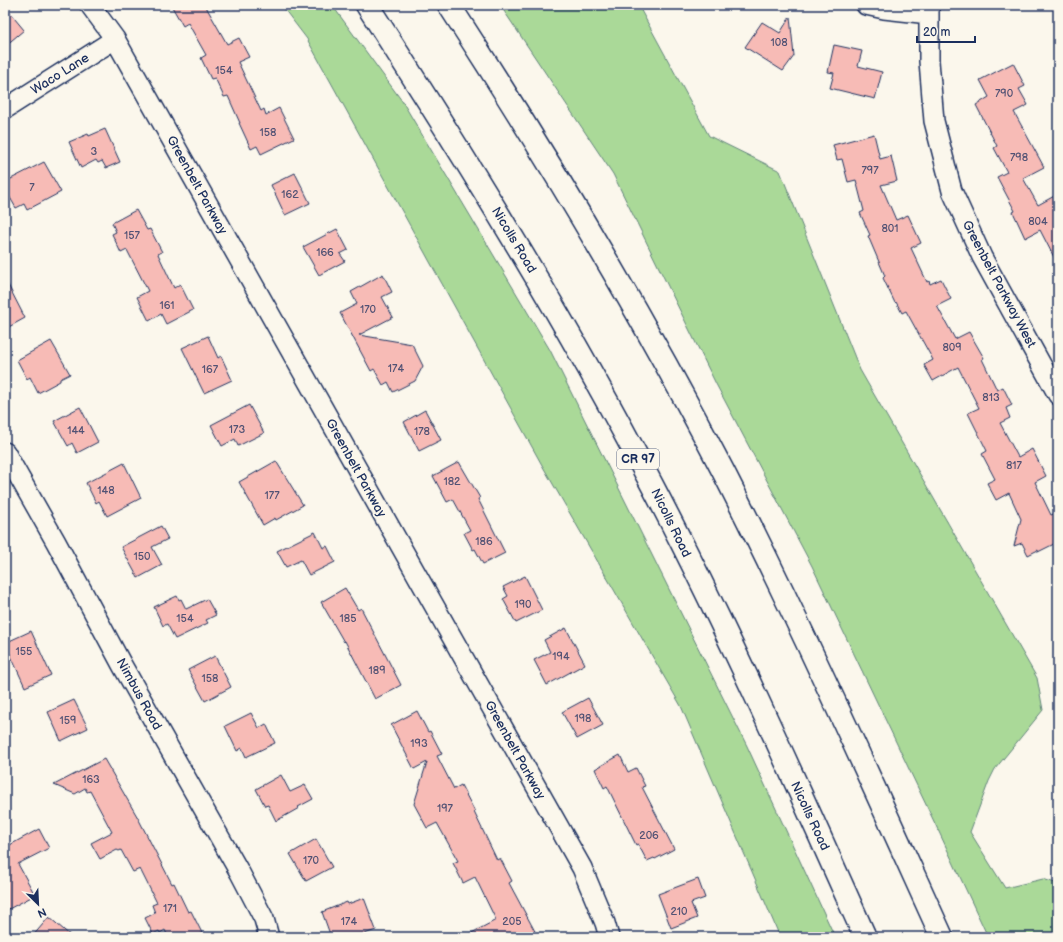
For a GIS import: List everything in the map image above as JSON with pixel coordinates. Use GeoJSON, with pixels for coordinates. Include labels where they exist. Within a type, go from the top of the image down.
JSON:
{"type":"FeatureCollection","features":[{"type":"Feature","properties":{"kind":"highway","name":"Nicolls Road"},"geometry":{"type":"LineString","coordinates":[[367,5],[516,241],[587,364],[649,479],[716,614],[781,752],[865,937]]}},
{"type":"Feature","properties":{"kind":"highway"},"geometry":{"type":"LineString","coordinates":[[449,5],[511,101],[585,224],[655,346],[722,471],[792,612],[942,937]]}},
{"type":"Feature","properties":{"kind":"street","name":"Greenbelt Parkway"},"geometry":{"type":"LineString","coordinates":[[90,5],[115,39],[582,868],[605,923],[609,937]]}},
{"type":"Feature","properties":{"kind":"street"},"geometry":{"type":"LineString","coordinates":[[866,5],[884,9],[929,10]]}},
{"type":"Feature","properties":{"kind":"street","name":"Greenbelt Parkway West"},"geometry":{"type":"LineString","coordinates":[[929,10],[929,62],[934,121],[952,191],[982,257],[1058,395]]}},
{"type":"Feature","properties":{"kind":"street","name":"Waco Lane"},"geometry":{"type":"LineString","coordinates":[[5,109],[115,39]]}},
{"type":"Feature","properties":{"kind":"street","name":"Nimbus Road"},"geometry":{"type":"LineString","coordinates":[[5,452],[56,542],[122,665],[240,873],[264,919],[269,937]]}},
{"type":"Feature","properties":{"kind":"green space"},"geometry":{"type":"Polygon","coordinates":[[[281,5],[332,5],[402,101],[550,350],[747,746],[835,937],[780,937],[681,706],[542,465],[307,39],[281,5]]]}},
{"type":"Feature","properties":{"kind":"green space"},"geometry":{"type":"Polygon","coordinates":[[[500,5],[638,5],[709,136],[780,171],[860,370],[1037,678],[1043,710],[995,769],[970,832],[1005,888],[1043,879],[1058,884],[1058,937],[988,937],[812,566],[716,384],[613,174],[500,5]]]}},
{"type":"Feature","properties":{"kind":"building"},"geometry":{"type":"Polygon","coordinates":[[[171,5],[205,5],[227,44],[239,38],[249,57],[238,62],[261,111],[264,109],[266,115],[279,108],[294,138],[261,154],[257,146],[251,149],[228,96],[224,97],[215,78],[211,79],[201,58],[206,55],[188,23],[183,26],[171,5]]]}},
{"type":"Feature","properties":{"kind":"building"},"geometry":{"type":"Polygon","coordinates":[[[5,7],[24,30],[5,46],[5,7]]]}},
{"type":"Feature","properties":{"kind":"building"},"geometry":{"type":"Polygon","coordinates":[[[790,17],[794,56],[783,71],[745,47],[762,22],[780,33],[790,17]]]}},
{"type":"Feature","properties":{"kind":"building"},"geometry":{"type":"Polygon","coordinates":[[[834,45],[862,51],[858,66],[882,72],[875,99],[830,88],[834,73],[828,72],[834,45]]]}},
{"type":"Feature","properties":{"kind":"building"},"geometry":{"type":"Polygon","coordinates":[[[1013,63],[1025,86],[1019,89],[1028,105],[1014,112],[1044,167],[1023,178],[1038,205],[1058,194],[1058,265],[1040,230],[1025,238],[1013,212],[1015,211],[997,177],[1007,172],[994,148],[997,146],[976,105],[989,97],[980,80],[1013,63]]]}},
{"type":"Feature","properties":{"kind":"building"},"geometry":{"type":"Polygon","coordinates":[[[105,129],[120,162],[106,168],[102,161],[98,163],[96,160],[81,168],[69,142],[105,129]]]}},
{"type":"Feature","properties":{"kind":"building"},"geometry":{"type":"Polygon","coordinates":[[[874,134],[880,159],[891,156],[897,181],[881,185],[896,220],[908,215],[921,243],[911,248],[927,282],[929,281],[930,284],[941,279],[951,299],[937,306],[955,339],[969,332],[984,358],[982,359],[997,390],[1003,387],[1012,405],[1006,408],[1010,418],[1000,423],[1018,457],[1032,449],[1046,476],[1035,482],[1051,515],[1058,512],[1058,542],[1038,552],[1038,550],[1028,555],[1022,543],[1014,546],[1021,519],[1009,493],[996,500],[987,483],[995,479],[982,454],[987,451],[968,413],[979,408],[958,367],[933,381],[924,365],[933,360],[906,311],[902,313],[896,302],[895,303],[883,278],[885,276],[860,213],[864,211],[856,180],[848,182],[842,159],[837,160],[833,145],[874,134]]]}},
{"type":"Feature","properties":{"kind":"building"},"geometry":{"type":"Polygon","coordinates":[[[44,162],[61,192],[27,210],[24,204],[16,208],[5,189],[5,182],[44,162]]]}},
{"type":"Feature","properties":{"kind":"building"},"geometry":{"type":"Polygon","coordinates":[[[295,173],[310,203],[285,215],[271,185],[295,173]]]}},
{"type":"Feature","properties":{"kind":"building"},"geometry":{"type":"Polygon","coordinates":[[[136,210],[147,230],[150,229],[162,252],[158,254],[174,288],[180,284],[193,310],[166,324],[161,314],[149,321],[137,297],[148,291],[127,250],[121,253],[112,234],[116,232],[112,223],[136,210]]]}},
{"type":"Feature","properties":{"kind":"building"},"geometry":{"type":"Polygon","coordinates":[[[337,229],[348,250],[340,254],[345,261],[319,275],[303,247],[337,229]]]}},
{"type":"Feature","properties":{"kind":"building"},"geometry":{"type":"Polygon","coordinates":[[[383,274],[392,292],[382,297],[393,317],[359,335],[412,344],[423,366],[415,381],[393,392],[388,382],[383,385],[374,369],[371,371],[340,313],[357,304],[351,292],[383,274]]]}},
{"type":"Feature","properties":{"kind":"building"},"geometry":{"type":"Polygon","coordinates":[[[5,279],[25,318],[5,329],[5,279]]]}},
{"type":"Feature","properties":{"kind":"building"},"geometry":{"type":"Polygon","coordinates":[[[208,336],[218,358],[221,356],[232,380],[204,393],[182,348],[208,336]]]}},
{"type":"Feature","properties":{"kind":"building"},"geometry":{"type":"Polygon","coordinates":[[[51,341],[70,374],[38,393],[30,377],[27,379],[17,360],[51,341]]]}},
{"type":"Feature","properties":{"kind":"building"},"geometry":{"type":"Polygon","coordinates":[[[249,405],[264,433],[238,446],[235,439],[222,446],[211,425],[249,405]]]}},
{"type":"Feature","properties":{"kind":"building"},"geometry":{"type":"Polygon","coordinates":[[[80,407],[98,442],[77,453],[72,443],[68,446],[54,421],[80,407]]]}},
{"type":"Feature","properties":{"kind":"building"},"geometry":{"type":"Polygon","coordinates":[[[425,410],[441,440],[419,451],[404,422],[425,410]]]}},
{"type":"Feature","properties":{"kind":"building"},"geometry":{"type":"Polygon","coordinates":[[[276,461],[303,505],[276,520],[275,518],[263,525],[239,482],[276,461]]]}},
{"type":"Feature","properties":{"kind":"building"},"geometry":{"type":"Polygon","coordinates":[[[459,462],[480,498],[478,499],[505,553],[483,564],[475,549],[473,550],[464,533],[470,530],[453,499],[447,502],[433,476],[459,462]]]}},
{"type":"Feature","properties":{"kind":"building"},"geometry":{"type":"Polygon","coordinates":[[[124,463],[141,498],[107,516],[99,501],[96,503],[86,483],[124,463]]]}},
{"type":"Feature","properties":{"kind":"building"},"geometry":{"type":"Polygon","coordinates":[[[161,526],[168,539],[152,547],[162,565],[138,578],[121,547],[161,526]]]}},
{"type":"Feature","properties":{"kind":"building"},"geometry":{"type":"Polygon","coordinates":[[[315,532],[323,548],[327,546],[335,562],[309,575],[301,560],[286,567],[277,551],[315,532]]]}},
{"type":"Feature","properties":{"kind":"building"},"geometry":{"type":"Polygon","coordinates":[[[525,576],[542,610],[516,623],[503,599],[508,596],[503,587],[525,576]]]}},
{"type":"Feature","properties":{"kind":"building"},"geometry":{"type":"Polygon","coordinates":[[[345,588],[358,610],[361,608],[401,685],[375,699],[345,641],[344,642],[321,602],[345,588]]]}},
{"type":"Feature","properties":{"kind":"building"},"geometry":{"type":"Polygon","coordinates":[[[177,596],[179,600],[181,599],[186,609],[207,599],[216,615],[206,620],[208,623],[175,639],[167,624],[163,626],[154,607],[177,596]]]}},
{"type":"Feature","properties":{"kind":"building"},"geometry":{"type":"Polygon","coordinates":[[[566,628],[585,664],[547,685],[534,660],[550,652],[544,640],[566,628]]]}},
{"type":"Feature","properties":{"kind":"building"},"geometry":{"type":"Polygon","coordinates":[[[31,631],[51,675],[25,687],[5,643],[31,631]]]}},
{"type":"Feature","properties":{"kind":"building"},"geometry":{"type":"Polygon","coordinates":[[[215,656],[231,687],[205,701],[188,670],[215,656]]]}},
{"type":"Feature","properties":{"kind":"building"},"geometry":{"type":"Polygon","coordinates":[[[588,698],[603,725],[577,739],[562,712],[588,698]]]}},
{"type":"Feature","properties":{"kind":"building"},"geometry":{"type":"Polygon","coordinates":[[[74,700],[88,728],[61,741],[48,712],[74,700]]]}},
{"type":"Feature","properties":{"kind":"building"},"geometry":{"type":"Polygon","coordinates":[[[417,711],[442,754],[437,756],[454,789],[461,785],[497,860],[500,858],[512,881],[509,883],[538,937],[464,937],[496,920],[475,877],[463,883],[453,863],[458,861],[437,823],[427,828],[414,804],[427,762],[414,769],[391,725],[417,711]]]}},
{"type":"Feature","properties":{"kind":"building"},"geometry":{"type":"Polygon","coordinates":[[[251,713],[259,728],[266,724],[275,743],[246,757],[242,748],[237,751],[225,726],[251,713]]]}},
{"type":"Feature","properties":{"kind":"building"},"geometry":{"type":"Polygon","coordinates":[[[620,755],[628,772],[636,768],[645,786],[642,787],[674,849],[655,859],[654,858],[647,861],[638,844],[636,845],[607,786],[604,788],[595,769],[620,755]]]}},
{"type":"Feature","properties":{"kind":"building"},"geometry":{"type":"Polygon","coordinates":[[[104,759],[138,818],[172,884],[174,883],[188,912],[191,911],[202,933],[193,937],[168,937],[165,930],[160,933],[159,931],[153,934],[145,918],[155,913],[152,905],[157,903],[140,869],[133,872],[121,850],[117,850],[100,859],[91,843],[112,832],[90,791],[87,792],[85,788],[75,794],[54,785],[104,759]]]}},
{"type":"Feature","properties":{"kind":"building"},"geometry":{"type":"Polygon","coordinates":[[[281,775],[290,792],[305,785],[313,799],[276,821],[268,805],[265,806],[256,789],[281,775]]]}},
{"type":"Feature","properties":{"kind":"building"},"geometry":{"type":"Polygon","coordinates":[[[39,829],[49,848],[18,864],[35,895],[5,911],[5,839],[8,846],[39,829]]]}},
{"type":"Feature","properties":{"kind":"building"},"geometry":{"type":"Polygon","coordinates":[[[316,839],[332,867],[306,881],[290,854],[316,839]]]}},
{"type":"Feature","properties":{"kind":"building"},"geometry":{"type":"Polygon","coordinates":[[[698,879],[705,898],[691,903],[697,918],[671,928],[658,894],[698,879]]]}},
{"type":"Feature","properties":{"kind":"building"},"geometry":{"type":"Polygon","coordinates":[[[364,898],[376,930],[356,937],[331,937],[322,912],[347,902],[348,904],[364,898]]]}},
{"type":"Feature","properties":{"kind":"building"},"geometry":{"type":"Polygon","coordinates":[[[49,917],[72,937],[32,937],[49,917]]]}}]}
